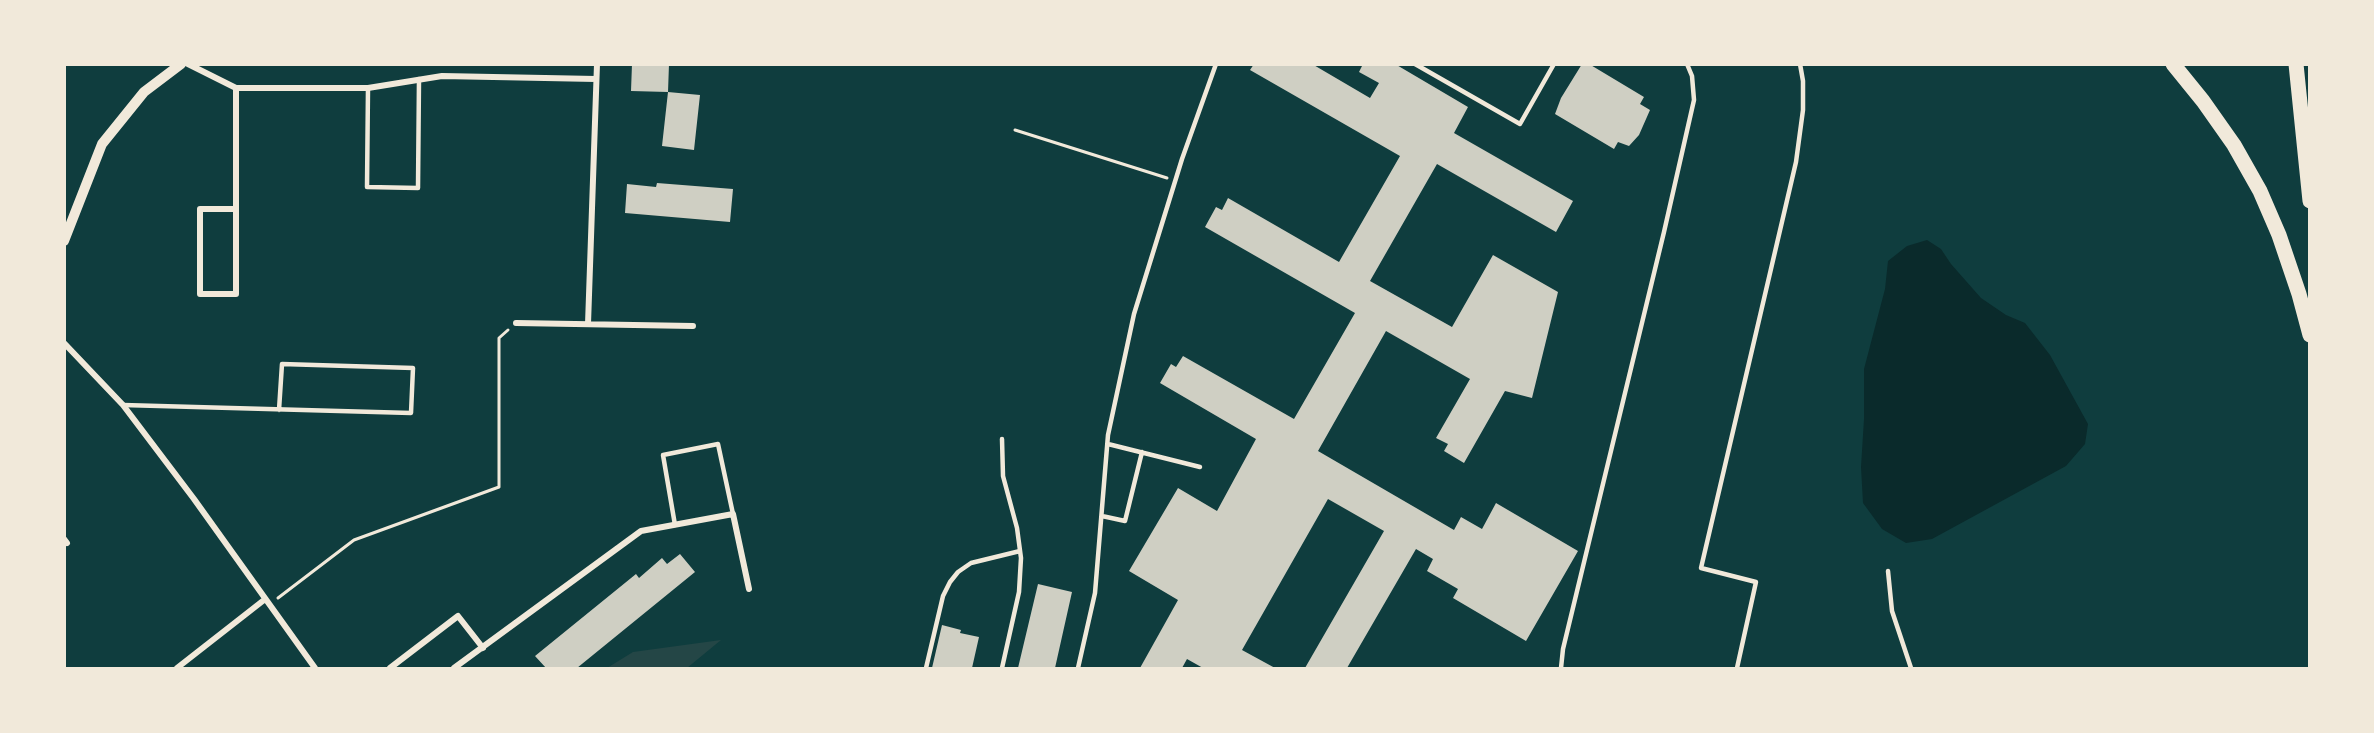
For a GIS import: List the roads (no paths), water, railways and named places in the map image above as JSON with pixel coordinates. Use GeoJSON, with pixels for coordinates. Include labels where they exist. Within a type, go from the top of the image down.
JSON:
{"type":"FeatureCollection","features":[{"type":"Feature","properties":{"kind":"highway"},"geometry":{"type":"LineString","coordinates":[[2173,64],[2234,145],[2260,191],[2279,235],[2310,335]]}},
{"type":"Feature","properties":{"kind":"highway"},"geometry":{"type":"LineString","coordinates":[[2296,64],[2310,201]]}},
{"type":"Feature","properties":{"kind":"street"},"geometry":{"type":"LineString","coordinates":[[64,241],[102,144],[144,92],[181,64]]}},
{"type":"Feature","properties":{"kind":"street"},"geometry":{"type":"LineString","coordinates":[[188,64],[236,88],[368,88],[442,76],[596,80]]}},
{"type":"Feature","properties":{"kind":"street"},"geometry":{"type":"LineString","coordinates":[[588,324],[597,64]]}},
{"type":"Feature","properties":{"kind":"street"},"geometry":{"type":"LineString","coordinates":[[236,88],[236,209],[236,294],[200,294],[200,209],[236,209]]}},
{"type":"Feature","properties":{"kind":"street"},"geometry":{"type":"LineString","coordinates":[[516,323],[693,326]]}},
{"type":"Feature","properties":{"kind":"street"},"geometry":{"type":"LineString","coordinates":[[64,343],[123,405],[200,507],[315,669]]}},
{"type":"Feature","properties":{"kind":"street"},"geometry":{"type":"LineString","coordinates":[[454,669],[641,531],[733,514],[749,589]]}},
{"type":"Feature","properties":{"kind":"street"},"geometry":{"type":"LineString","coordinates":[[177,669],[266,603]]}},
{"type":"Feature","properties":{"kind":"street"},"geometry":{"type":"LineString","coordinates":[[390,669],[458,616],[483,648]]}},
{"type":"Feature","properties":{"kind":"lane"},"geometry":{"type":"LineString","coordinates":[[1078,669],[1095,593],[1108,444],[1134,314],[1175,181],[1215,64]]}},
{"type":"Feature","properties":{"kind":"lane"},"geometry":{"type":"LineString","coordinates":[[1416,64],[1520,124],[1554,64]]}},
{"type":"Feature","properties":{"kind":"lane"},"geometry":{"type":"LineString","coordinates":[[1561,669],[1563,649],[1694,100],[1692,76],[1688,64]]}},
{"type":"Feature","properties":{"kind":"lane"},"geometry":{"type":"LineString","coordinates":[[1737,669],[1756,582],[1701,568],[1796,162],[1803,110],[1803,81],[1800,64]]}},
{"type":"Feature","properties":{"kind":"lane"},"geometry":{"type":"LineString","coordinates":[[368,88],[367,187],[418,188],[419,79]]}},
{"type":"Feature","properties":{"kind":"lane"},"geometry":{"type":"LineString","coordinates":[[123,405],[279,410],[411,413],[413,368],[282,364],[279,410]]}},
{"type":"Feature","properties":{"kind":"lane"},"geometry":{"type":"LineString","coordinates":[[1002,439],[1004,476],[1017,528],[1020,551],[1019,592],[1002,669]]}},
{"type":"Feature","properties":{"kind":"lane"},"geometry":{"type":"LineString","coordinates":[[675,525],[663,455],[718,444],[733,514]]}},
{"type":"Feature","properties":{"kind":"lane"},"geometry":{"type":"LineString","coordinates":[[1108,444],[1200,467]]}},
{"type":"Feature","properties":{"kind":"lane"},"geometry":{"type":"LineString","coordinates":[[1102,516],[1125,521],[1142,452]]}},
{"type":"Feature","properties":{"kind":"lane"},"geometry":{"type":"LineString","coordinates":[[926,669],[943,596],[950,582],[958,572],[971,563],[1020,551]]}},
{"type":"Feature","properties":{"kind":"lane"},"geometry":{"type":"LineString","coordinates":[[1888,571],[1892,611],[1911,669]]}}]}
